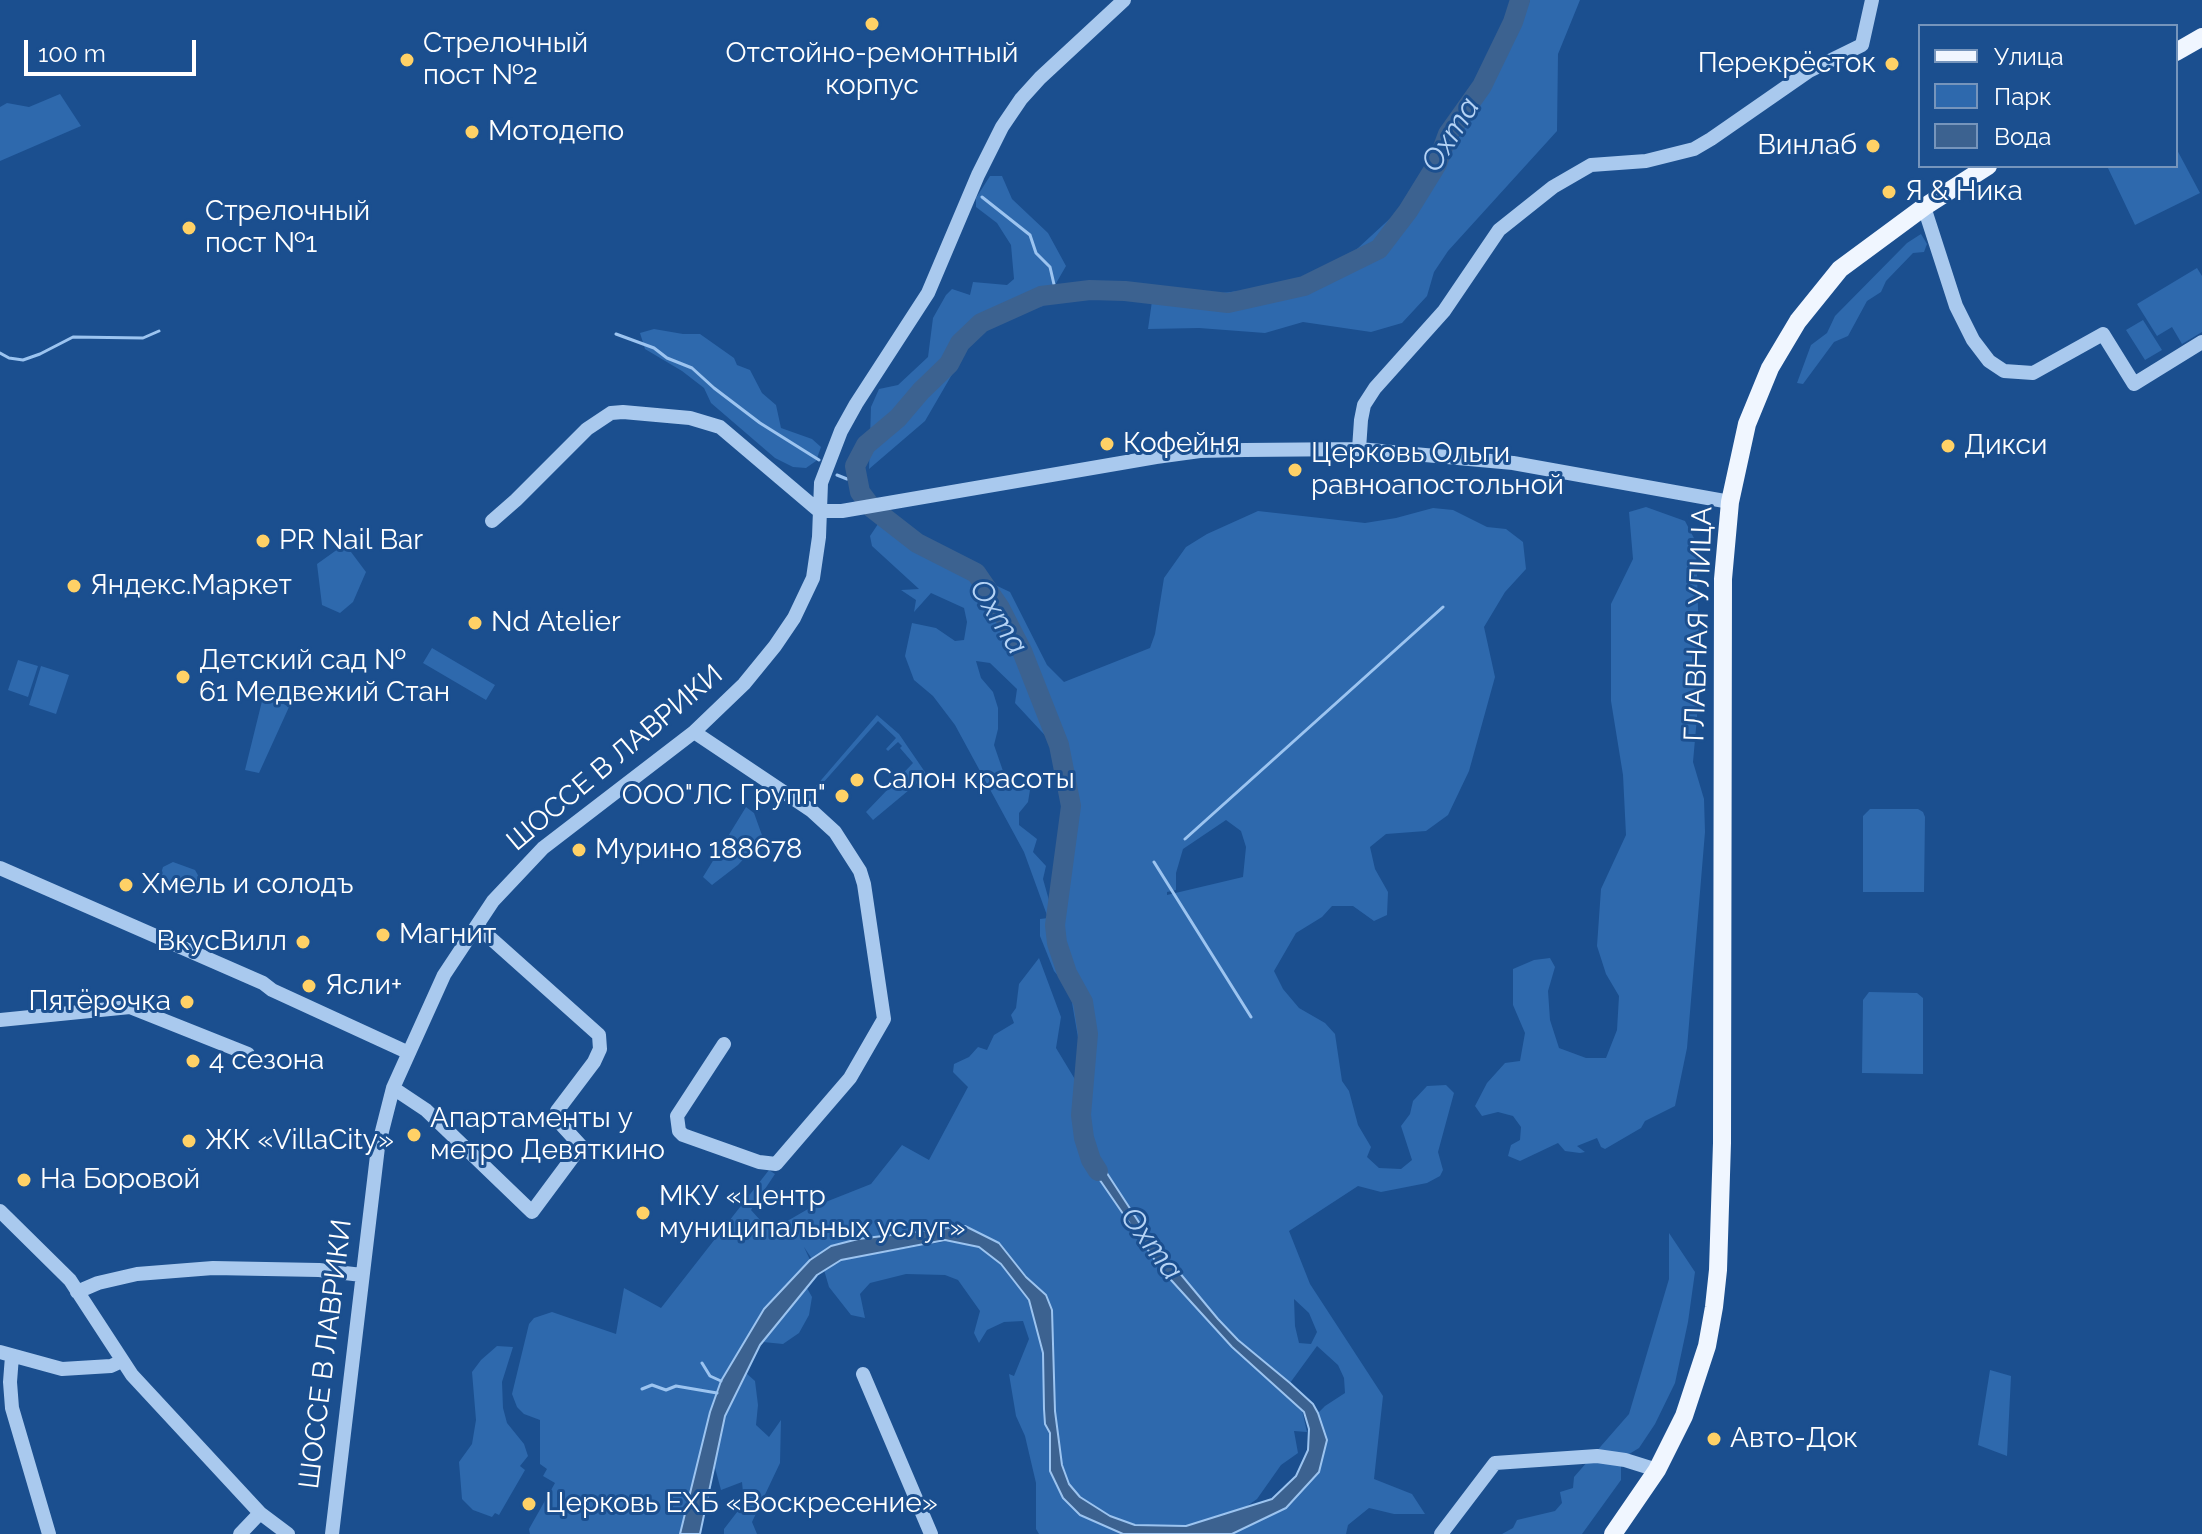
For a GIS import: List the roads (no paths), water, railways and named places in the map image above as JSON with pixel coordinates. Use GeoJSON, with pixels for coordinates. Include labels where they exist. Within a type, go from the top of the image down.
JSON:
{"type":"FeatureCollection","features":[{"type":"Feature","properties":{"kind":"main road"},"geometry":{"type":"LineString","coordinates":[[2178,51],[2202,37]]}},
{"type":"Feature","properties":{"kind":"main road","name":"ГЛАВНАЯ УЛИЦА"},"geometry":{"type":"LineString","coordinates":[[1613,1534],[1657,1470],[1684,1416],[1707,1346],[1718,1270],[1722,1143],[1723,579],[1730,502],[1747,424],[1770,368],[1798,321],[1840,269],[1924,207],[1985,168]]}},
{"type":"Feature","properties":{"kind":"street","name":"ШОССЕ В ЛАВРИКИ"},"geometry":{"type":"LineString","coordinates":[[332,1534],[378,1147],[393,1088],[444,975],[493,901],[543,848],[694,732],[744,684],[794,618],[813,578],[823,477],[833,451],[849,416],[928,293],[1002,127],[1040,78],[1124,0]]}},
{"type":"Feature","properties":{"kind":"street"},"geometry":{"type":"LineString","coordinates":[[1359,449],[1364,405],[1375,388],[1444,311],[1499,230],[1553,187],[1591,165],[1646,161],[1694,149],[1809,71],[1862,45],[1872,0]]}},
{"type":"Feature","properties":{"kind":"street"},"geometry":{"type":"LineString","coordinates":[[1924,207],[1962,318],[1989,361],[2004,371],[2033,373],[2103,334],[2134,384],[2202,342]]}},
{"type":"Feature","properties":{"kind":"street"},"geometry":{"type":"LineString","coordinates":[[492,521],[587,429],[611,413],[623,412],[690,418],[720,427],[819,511],[842,511],[1200,451],[1359,449],[1513,463],[1730,502]]}},
{"type":"Feature","properties":{"kind":"street"},"geometry":{"type":"LineString","coordinates":[[694,732],[812,811],[835,832],[860,871],[864,884],[884,1019],[850,1078],[776,1164],[759,1162],[679,1131],[677,1116],[724,1044]]}},
{"type":"Feature","properties":{"kind":"street"},"geometry":{"type":"LineString","coordinates":[[0,868],[263,983],[272,990],[407,1052]]}},
{"type":"Feature","properties":{"kind":"street"},"geometry":{"type":"LineString","coordinates":[[393,1088],[426,1110],[532,1212],[581,1146],[559,1122],[557,1111],[594,1062],[600,1049],[599,1035],[477,926]]}},
{"type":"Feature","properties":{"kind":"street"},"geometry":{"type":"LineString","coordinates":[[0,1020],[130,1007],[248,1054]]}},
{"type":"Feature","properties":{"kind":"street"},"geometry":{"type":"LineString","coordinates":[[0,1211],[70,1280],[122,1361],[260,1513],[288,1534]]}},
{"type":"Feature","properties":{"kind":"street"},"geometry":{"type":"LineString","coordinates":[[77,1292],[98,1283],[137,1274],[213,1268],[319,1270],[362,1275]]}},
{"type":"Feature","properties":{"kind":"street"},"geometry":{"type":"LineString","coordinates":[[49,1534],[12,1408],[6,1354],[62,1369],[111,1366],[122,1361]]}},
{"type":"Feature","properties":{"kind":"street"},"geometry":{"type":"LineString","coordinates":[[863,1374],[931,1534]]}},
{"type":"Feature","properties":{"kind":"street"},"geometry":{"type":"LineString","coordinates":[[1441,1534],[1495,1463],[1597,1456],[1634,1462],[1657,1470]]}},
{"type":"Feature","properties":{"kind":"street"},"geometry":{"type":"LineString","coordinates":[[240,1534],[260,1513]]}},
{"type":"Feature","properties":{"kind":"water"},"geometry":{"type":"Polygon","coordinates":[[[1085,1146],[1101,1164],[1144,1230],[1218,1319],[1313,1404],[1318,1413],[1327,1440],[1319,1472],[1286,1508],[1232,1534],[1123,1534],[1080,1515],[1063,1498],[1050,1471],[1043,1353],[1029,1300],[1001,1264],[979,1247],[945,1240],[841,1260],[817,1275],[760,1345],[725,1416],[700,1534],[680,1534],[710,1412],[721,1381],[764,1309],[810,1260],[831,1246],[858,1239],[965,1226],[999,1243],[1026,1277],[1046,1295],[1052,1310],[1055,1411],[1062,1465],[1069,1484],[1080,1497],[1110,1516],[1135,1525],[1186,1526],[1272,1499],[1296,1476],[1308,1450],[1309,1429],[1304,1412],[1232,1347],[1161,1269],[1095,1173],[1085,1146]]]}},
{"type":"Feature","properties":{"kind":"waterway","name":"Охта"},"geometry":{"type":"LineString","coordinates":[[1098,1171],[1084,1138],[1081,1115],[1088,1034],[1083,1002],[1067,973],[1057,943],[1055,925],[1071,806],[1059,745],[1022,651],[1000,608],[976,573],[917,543],[872,508],[860,492],[855,466],[866,445],[898,418],[949,364],[960,343],[981,323],[1041,296],[1090,290],[1125,291],[1228,303],[1304,286],[1379,249],[1408,211],[1437,164],[1448,134],[1482,86],[1513,22],[1520,0]]}},
{"type":"Feature","properties":{"kind":"waterway"},"geometry":{"type":"LineString","coordinates":[[982,197],[1030,235],[1036,253],[1050,267],[1056,293]]}},
{"type":"Feature","properties":{"kind":"waterway"},"geometry":{"type":"LineString","coordinates":[[0,353],[23,360],[73,337],[143,338],[159,331]]}},
{"type":"Feature","properties":{"kind":"waterway"},"geometry":{"type":"LineString","coordinates":[[616,334],[654,348],[667,358],[692,368],[760,423],[819,460]]}},
{"type":"Feature","properties":{"kind":"waterway"},"geometry":{"type":"LineString","coordinates":[[837,475],[847,479],[857,478]]}},
{"type":"Feature","properties":{"kind":"waterway"},"geometry":{"type":"LineString","coordinates":[[1185,839],[1443,607]]}},
{"type":"Feature","properties":{"kind":"waterway"},"geometry":{"type":"LineString","coordinates":[[1154,862],[1251,1017]]}},
{"type":"Feature","properties":{"kind":"waterway"},"geometry":{"type":"LineString","coordinates":[[702,1363],[710,1376],[721,1381]]}},
{"type":"Feature","properties":{"kind":"waterway"},"geometry":{"type":"LineString","coordinates":[[642,1389],[652,1385],[666,1390],[676,1386],[717,1393]]}},
{"type":"Feature","properties":{"kind":"place","name":"Отстойно-ремонтный корпус"},"geometry":{"type":"Point","coordinates":[872,24]}},
{"type":"Feature","properties":{"kind":"place","name":"Стрелочный пост №2"},"geometry":{"type":"Point","coordinates":[407,60]}},
{"type":"Feature","properties":{"kind":"place","name":"Перекрёсток"},"geometry":{"type":"Point","coordinates":[1892,64]}},
{"type":"Feature","properties":{"kind":"place","name":"Мотодепо"},"geometry":{"type":"Point","coordinates":[472,132]}},
{"type":"Feature","properties":{"kind":"place","name":"Винлаб"},"geometry":{"type":"Point","coordinates":[1873,146]}},
{"type":"Feature","properties":{"kind":"place","name":"Я & Ника"},"geometry":{"type":"Point","coordinates":[1889,192]}},
{"type":"Feature","properties":{"kind":"place","name":"Стрелочный пост №1"},"geometry":{"type":"Point","coordinates":[189,228]}},
{"type":"Feature","properties":{"kind":"place","name":"Кофейня"},"geometry":{"type":"Point","coordinates":[1107,444]}},
{"type":"Feature","properties":{"kind":"place","name":"Дикси"},"geometry":{"type":"Point","coordinates":[1948,446]}},
{"type":"Feature","properties":{"kind":"place","name":"Церковь Ольги равноапостольной"},"geometry":{"type":"Point","coordinates":[1295,470]}},
{"type":"Feature","properties":{"kind":"place","name":"PR Nail Bar"},"geometry":{"type":"Point","coordinates":[263,541]}},
{"type":"Feature","properties":{"kind":"place","name":"Яндекс.Маркет"},"geometry":{"type":"Point","coordinates":[74,586]}},
{"type":"Feature","properties":{"kind":"place","name":"Nd Atelier"},"geometry":{"type":"Point","coordinates":[475,623]}},
{"type":"Feature","properties":{"kind":"place","name":"Детский сад № 61 Медвежий Стан"},"geometry":{"type":"Point","coordinates":[183,677]}},
{"type":"Feature","properties":{"kind":"place","name":"Салон красоты"},"geometry":{"type":"Point","coordinates":[857,780]}},
{"type":"Feature","properties":{"kind":"place","name":"ООО\"ЛС Групп\""},"geometry":{"type":"Point","coordinates":[842,796]}},
{"type":"Feature","properties":{"kind":"place","name":"Мурино 188678"},"geometry":{"type":"Point","coordinates":[579,850]}},
{"type":"Feature","properties":{"kind":"place","name":"Хмель и солодъ"},"geometry":{"type":"Point","coordinates":[126,885]}},
{"type":"Feature","properties":{"kind":"place","name":"Магнит"},"geometry":{"type":"Point","coordinates":[383,935]}},
{"type":"Feature","properties":{"kind":"place","name":"ВкусВилл"},"geometry":{"type":"Point","coordinates":[303,942]}},
{"type":"Feature","properties":{"kind":"place","name":"Ясли+"},"geometry":{"type":"Point","coordinates":[309,986]}},
{"type":"Feature","properties":{"kind":"place","name":"Пятёрочка"},"geometry":{"type":"Point","coordinates":[187,1002]}},
{"type":"Feature","properties":{"kind":"place","name":"4 сезона"},"geometry":{"type":"Point","coordinates":[193,1061]}},
{"type":"Feature","properties":{"kind":"place","name":"Апартаменты у метро Девяткино"},"geometry":{"type":"Point","coordinates":[414,1135]}},
{"type":"Feature","properties":{"kind":"place","name":"ЖК «VillaCity»"},"geometry":{"type":"Point","coordinates":[189,1141]}},
{"type":"Feature","properties":{"kind":"place","name":"На Боровой"},"geometry":{"type":"Point","coordinates":[24,1180]}},
{"type":"Feature","properties":{"kind":"place","name":"МКУ «Центр муниципальных услуг»"},"geometry":{"type":"Point","coordinates":[643,1213]}},
{"type":"Feature","properties":{"kind":"place","name":"Авто-Док"},"geometry":{"type":"Point","coordinates":[1714,1439]}},
{"type":"Feature","properties":{"kind":"place","name":"Церковь ЕХБ «Воскресение»"},"geometry":{"type":"Point","coordinates":[529,1504]}}]}
